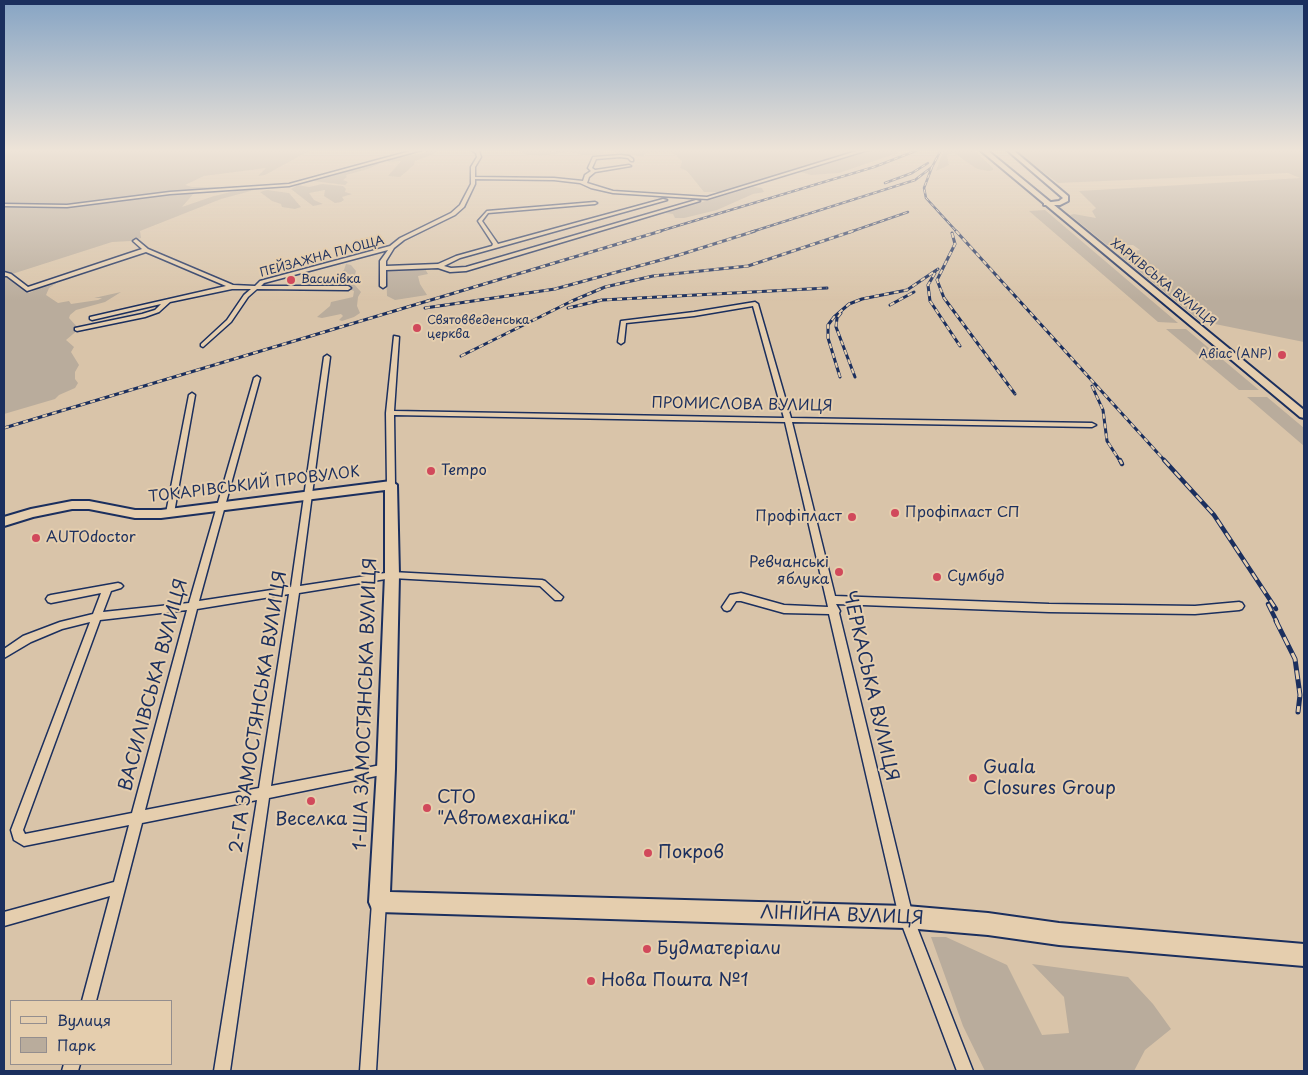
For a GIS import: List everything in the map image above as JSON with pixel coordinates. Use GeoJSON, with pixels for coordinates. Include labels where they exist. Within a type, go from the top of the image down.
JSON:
{"type":"FeatureCollection","features":[{"type":"Feature","properties":{"kind":"main road","name":"ХАРКІВСЬКА ВУЛИЦЯ"},"geometry":{"type":"LineString","coordinates":[[1042,200],[1304,415]]}},
{"type":"Feature","properties":{"kind":"main road","name":"ТОКАРІВСЬКИЙ ПРОВУЛОК"},"geometry":{"type":"LineString","coordinates":[[4,522],[39,511],[72,505],[89,505],[135,514],[170,513],[391,485]]}},
{"type":"Feature","properties":{"kind":"main road","name":"1-ША ЗАМОСТЯНСЬКА ВУЛИЦЯ"},"geometry":{"type":"LineString","coordinates":[[378,902],[386,769],[392,574],[391,485]]}},
{"type":"Feature","properties":{"kind":"main road","name":"ЛІНІЙНА ВУЛИЦЯ"},"geometry":{"type":"LineString","coordinates":[[378,902],[906,917],[988,924],[1059,934],[1304,955]]}},
{"type":"Feature","properties":{"kind":"street"},"geometry":{"type":"LineString","coordinates":[[4,205],[67,206],[113,200]]}},
{"type":"Feature","properties":{"kind":"street"},"geometry":{"type":"LineString","coordinates":[[392,247],[409,235],[453,214],[462,206],[465,200]]}},
{"type":"Feature","properties":{"kind":"street"},"geometry":{"type":"LineString","coordinates":[[438,266],[445,262],[494,247],[665,200]]}},
{"type":"Feature","properties":{"kind":"street"},"geometry":{"type":"LineString","coordinates":[[383,268],[438,266],[450,270],[466,269],[700,200]]}},
{"type":"Feature","properties":{"kind":"street"},"geometry":{"type":"LineString","coordinates":[[1046,204],[1060,203],[1066,200]]}},
{"type":"Feature","properties":{"kind":"street"},"geometry":{"type":"LineString","coordinates":[[494,247],[496,244],[480,221],[487,212],[595,203]]}},
{"type":"Feature","properties":{"kind":"street"},"geometry":{"type":"LineString","coordinates":[[136,241],[146,250],[232,287]]}},
{"type":"Feature","properties":{"kind":"street","name":"ПЕЙЗАЖНА ПЛОЩА"},"geometry":{"type":"LineString","coordinates":[[383,286],[383,261],[392,247]]}},
{"type":"Feature","properties":{"kind":"street","name":"ПЕЙЗАЖНА ПЛОЩА"},"geometry":{"type":"LineString","coordinates":[[254,288],[262,282],[392,247]]}},
{"type":"Feature","properties":{"kind":"street"},"geometry":{"type":"LineString","coordinates":[[4,274],[9,275],[27,289],[146,250]]}},
{"type":"Feature","properties":{"kind":"street"},"geometry":{"type":"LineString","coordinates":[[244,287],[262,282]]}},
{"type":"Feature","properties":{"kind":"street"},"geometry":{"type":"LineString","coordinates":[[92,318],[232,287],[254,288]]}},
{"type":"Feature","properties":{"kind":"street"},"geometry":{"type":"LineString","coordinates":[[203,345],[229,321],[254,288]]}},
{"type":"Feature","properties":{"kind":"street","name":"ПЕЙЗАЖНА ПЛОЩА"},"geometry":{"type":"LineString","coordinates":[[254,288],[348,288]]}},
{"type":"Feature","properties":{"kind":"street"},"geometry":{"type":"LineString","coordinates":[[77,329],[143,316],[157,310],[170,300]]}},
{"type":"Feature","properties":{"kind":"street","name":"ЧЕРКАСЬКА ВУЛИЦЯ"},"geometry":{"type":"LineString","coordinates":[[621,342],[623,322],[755,304],[788,420],[818,553],[833,605],[906,917],[965,1071]]}},
{"type":"Feature","properties":{"kind":"street","name":"1-ША ЗАМОСТЯНСЬКА ВУЛИЦЯ"},"geometry":{"type":"LineString","coordinates":[[391,485],[390,413],[396,337]]}},
{"type":"Feature","properties":{"kind":"street","name":"2-ГА ЗАМОСТЯНСЬКА ВУЛИЦЯ"},"geometry":{"type":"LineString","coordinates":[[222,1071],[328,357]]}},
{"type":"Feature","properties":{"kind":"street","name":"ВАСИЛІВСЬКА ВУЛИЦЯ"},"geometry":{"type":"LineString","coordinates":[[89,1000],[139,818],[193,606],[257,378]]}},
{"type":"Feature","properties":{"kind":"street"},"geometry":{"type":"LineString","coordinates":[[170,513],[192,395]]}},
{"type":"Feature","properties":{"kind":"street","name":"ПРОМИСЛОВА ВУЛИЦЯ"},"geometry":{"type":"LineString","coordinates":[[390,413],[1092,425]]}},
{"type":"Feature","properties":{"kind":"street"},"geometry":{"type":"LineString","coordinates":[[4,654],[28,639],[60,626],[96,617],[193,606],[392,574],[542,583],[558,597]]}},
{"type":"Feature","properties":{"kind":"street"},"geometry":{"type":"LineString","coordinates":[[51,598],[112,588],[96,617],[16,830],[18,836],[24,840],[386,769]]}},
{"type":"Feature","properties":{"kind":"street"},"geometry":{"type":"LineString","coordinates":[[727,607],[734,598],[742,597],[784,609],[833,605],[1195,610],[1239,606]]}},
{"type":"Feature","properties":{"kind":"street"},"geometry":{"type":"LineString","coordinates":[[4,919],[120,886]]}},
{"type":"Feature","properties":{"kind":"street","name":"1-ША ЗАМОСТЯНСЬКА ВУЛИЦЯ"},"geometry":{"type":"LineString","coordinates":[[368,1071],[378,902]]}},
{"type":"Feature","properties":{"kind":"green space"},"geometry":{"type":"Polygon","coordinates":[[[4,200],[188,200],[182,207],[202,200],[218,200],[140,231],[141,238],[131,241],[112,242],[9,275],[29,293],[50,283],[58,282],[49,288],[46,295],[58,303],[69,301],[71,304],[98,300],[102,298],[94,298],[121,292],[105,302],[76,310],[70,315],[69,318],[79,329],[66,340],[74,347],[71,352],[79,365],[75,372],[75,379],[78,383],[75,388],[59,395],[55,399],[4,414],[4,200]]]}},
{"type":"Feature","properties":{"kind":"green space"},"geometry":{"type":"Polygon","coordinates":[[[295,200],[301,207],[295,209],[282,207],[281,204],[272,201],[295,200]]]}},
{"type":"Feature","properties":{"kind":"green space"},"geometry":{"type":"Polygon","coordinates":[[[305,200],[314,200],[323,204],[313,206],[305,200]]]}},
{"type":"Feature","properties":{"kind":"green space"},"geometry":{"type":"Polygon","coordinates":[[[331,200],[344,200],[341,202],[335,203],[331,200]]]}},
{"type":"Feature","properties":{"kind":"green space"},"geometry":{"type":"Polygon","coordinates":[[[708,200],[739,200],[717,210],[684,218],[675,218],[673,214],[665,213],[708,200]]]}},
{"type":"Feature","properties":{"kind":"green space"},"geometry":{"type":"Polygon","coordinates":[[[1088,200],[1304,200],[1304,342],[1200,321],[1118,254],[1140,250],[1133,245],[1107,245],[1070,215],[1096,218],[1092,211],[1096,208],[1088,200]]]}},
{"type":"Feature","properties":{"kind":"green space"},"geometry":{"type":"Polygon","coordinates":[[[1045,210],[1178,323],[1158,322],[1029,211],[1045,210]]]}},
{"type":"Feature","properties":{"kind":"green space"},"geometry":{"type":"Polygon","coordinates":[[[346,264],[351,265],[356,271],[353,283],[361,292],[358,297],[357,306],[360,313],[342,321],[339,320],[343,316],[341,314],[322,318],[317,317],[330,306],[331,302],[353,297],[354,291],[344,287],[346,281],[338,275],[344,270],[346,264]]]}},
{"type":"Feature","properties":{"kind":"green space"},"geometry":{"type":"Polygon","coordinates":[[[424,267],[428,274],[418,276],[420,284],[427,295],[395,300],[387,296],[386,269],[424,267]]]}},
{"type":"Feature","properties":{"kind":"green space"},"geometry":{"type":"Polygon","coordinates":[[[1166,329],[1186,329],[1259,390],[1239,390],[1166,329]]]}},
{"type":"Feature","properties":{"kind":"green space"},"geometry":{"type":"Polygon","coordinates":[[[1247,397],[1267,397],[1304,428],[1304,446],[1247,397]]]}},
{"type":"Feature","properties":{"kind":"green space"},"geometry":{"type":"Polygon","coordinates":[[[931,937],[946,937],[1007,965],[1042,1035],[1069,1033],[1064,997],[1032,964],[1128,977],[1153,1004],[1171,1029],[1145,1050],[1134,1071],[985,1071],[963,1026],[931,937]]]}},
{"type":"Feature","properties":{"kind":"railway"},"geometry":{"type":"LineString","coordinates":[[657,232],[763,200]]}},
{"type":"Feature","properties":{"kind":"railway"},"geometry":{"type":"LineString","coordinates":[[751,232],[851,200]]}},
{"type":"Feature","properties":{"kind":"railway"},"geometry":{"type":"LineString","coordinates":[[928,200],[957,232]]}},
{"type":"Feature","properties":{"kind":"railway"},"geometry":{"type":"LineString","coordinates":[[850,232],[908,212]]}},
{"type":"Feature","properties":{"kind":"railway"},"geometry":{"type":"LineString","coordinates":[[4,428],[661,231]]}},
{"type":"Feature","properties":{"kind":"railway"},"geometry":{"type":"LineString","coordinates":[[425,308],[555,289],[679,255],[755,231]]}},
{"type":"Feature","properties":{"kind":"railway"},"geometry":{"type":"LineString","coordinates":[[956,231],[1165,461]]}},
{"type":"Feature","properties":{"kind":"railway"},"geometry":{"type":"LineString","coordinates":[[461,356],[572,301],[605,287],[653,276],[748,266],[850,232]]}},
{"type":"Feature","properties":{"kind":"railway"},"geometry":{"type":"LineString","coordinates":[[952,233],[955,244],[937,280],[944,298],[1015,394]]}},
{"type":"Feature","properties":{"kind":"railway"},"geometry":{"type":"LineString","coordinates":[[840,377],[828,338],[828,325],[834,317],[849,304],[862,299],[907,290],[938,269]]}},
{"type":"Feature","properties":{"kind":"railway"},"geometry":{"type":"LineString","coordinates":[[935,273],[928,285],[930,301],[960,346]]}},
{"type":"Feature","properties":{"kind":"railway"},"geometry":{"type":"LineString","coordinates":[[568,308],[602,300],[827,288]]}},
{"type":"Feature","properties":{"kind":"railway"},"geometry":{"type":"LineString","coordinates":[[890,305],[914,292]]}},
{"type":"Feature","properties":{"kind":"railway"},"geometry":{"type":"LineString","coordinates":[[841,313],[837,318],[836,327],[855,377]]}},
{"type":"Feature","properties":{"kind":"railway"},"geometry":{"type":"LineString","coordinates":[[1092,386],[1103,410],[1107,441],[1120,461]]}},
{"type":"Feature","properties":{"kind":"railway"},"geometry":{"type":"LineString","coordinates":[[1120,460],[1122,464]]}},
{"type":"Feature","properties":{"kind":"railway"},"geometry":{"type":"LineString","coordinates":[[1164,460],[1214,515],[1276,609]]}},
{"type":"Feature","properties":{"kind":"railway"},"geometry":{"type":"LineString","coordinates":[[1268,604],[1277,622]]}},
{"type":"Feature","properties":{"kind":"railway"},"geometry":{"type":"LineString","coordinates":[[1276,621],[1295,659],[1300,695],[1298,712]]}},
{"type":"Feature","properties":{"kind":"place","name":"Василівка"},"geometry":{"type":"Point","coordinates":[291,280]}},
{"type":"Feature","properties":{"kind":"place","name":"Святовведенська церква"},"geometry":{"type":"Point","coordinates":[417,328]}},
{"type":"Feature","properties":{"kind":"place","name":"Авіас (ANP)"},"geometry":{"type":"Point","coordinates":[1282,355]}},
{"type":"Feature","properties":{"kind":"place","name":"Tempo"},"geometry":{"type":"Point","coordinates":[431,471]}},
{"type":"Feature","properties":{"kind":"place","name":"Профіпласт СП"},"geometry":{"type":"Point","coordinates":[895,513]}},
{"type":"Feature","properties":{"kind":"place","name":"Профіпласт"},"geometry":{"type":"Point","coordinates":[852,517]}},
{"type":"Feature","properties":{"kind":"place","name":"AUTOdoctor"},"geometry":{"type":"Point","coordinates":[36,538]}},
{"type":"Feature","properties":{"kind":"place","name":"Ревчанські яблука"},"geometry":{"type":"Point","coordinates":[839,572]}},
{"type":"Feature","properties":{"kind":"place","name":"Сумбуд"},"geometry":{"type":"Point","coordinates":[937,577]}},
{"type":"Feature","properties":{"kind":"place","name":"Guala Closures Group"},"geometry":{"type":"Point","coordinates":[973,778]}},
{"type":"Feature","properties":{"kind":"place","name":"Веселка"},"geometry":{"type":"Point","coordinates":[311,801]}},
{"type":"Feature","properties":{"kind":"place","name":"СТО \"Автомеханіка\""},"geometry":{"type":"Point","coordinates":[427,808]}},
{"type":"Feature","properties":{"kind":"place","name":"Покров"},"geometry":{"type":"Point","coordinates":[648,853]}},
{"type":"Feature","properties":{"kind":"place","name":"Будматеріали"},"geometry":{"type":"Point","coordinates":[647,949]}},
{"type":"Feature","properties":{"kind":"place","name":"Нова Пошта №1"},"geometry":{"type":"Point","coordinates":[591,981]}}]}
